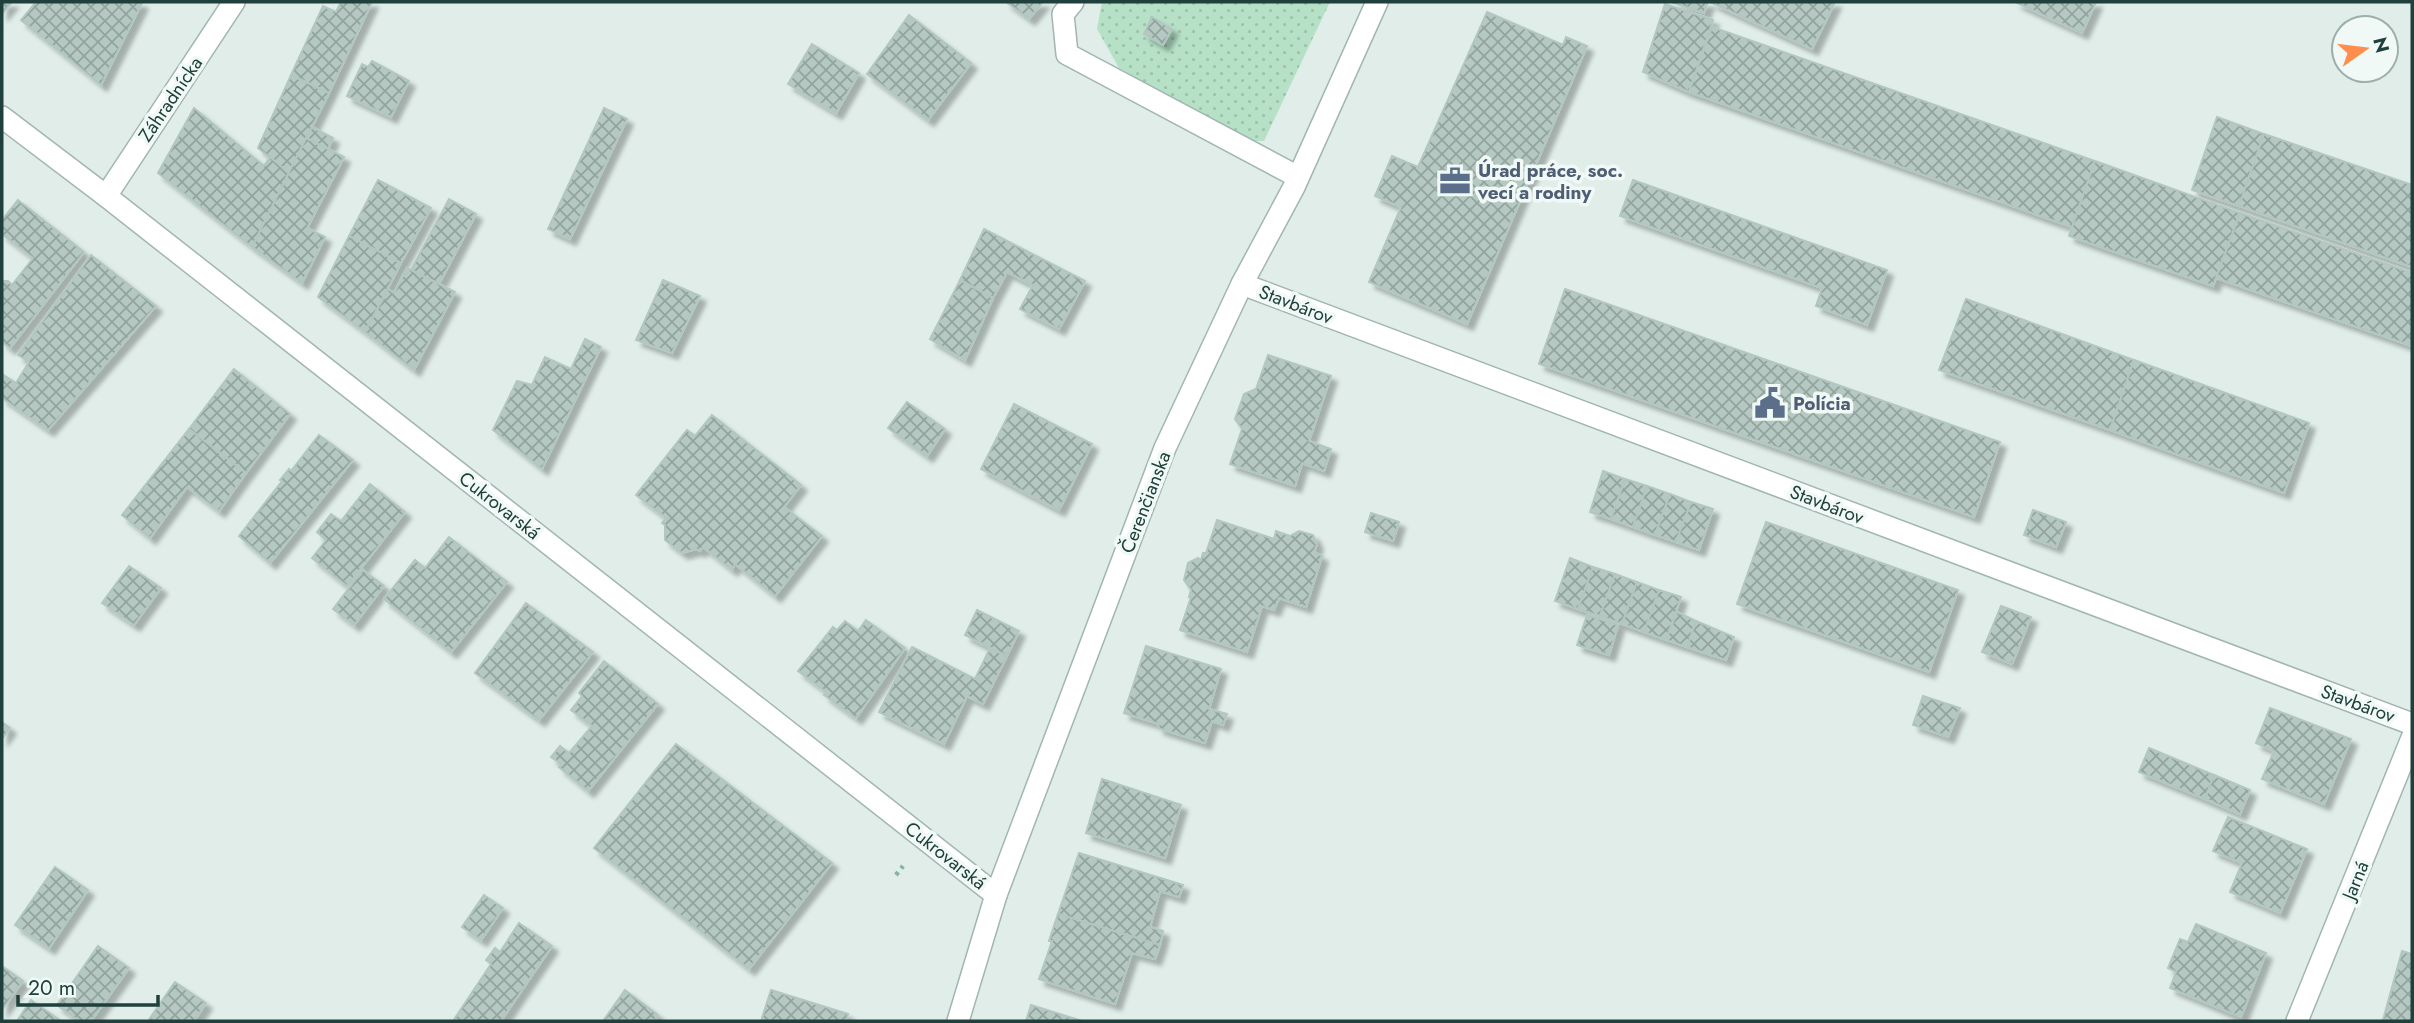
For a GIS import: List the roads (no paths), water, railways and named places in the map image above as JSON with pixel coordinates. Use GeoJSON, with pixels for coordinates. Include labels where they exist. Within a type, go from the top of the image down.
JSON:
{"type":"FeatureCollection","features":[{"type":"Feature","properties":{"kind":"street","name":"Záhradnícka"},"geometry":{"type":"LineString","coordinates":[[106,196],[234,2]]}},
{"type":"Feature","properties":{"kind":"street"},"geometry":{"type":"LineString","coordinates":[[1073,2],[1063,14],[1067,54],[1298,177]]}},
{"type":"Feature","properties":{"kind":"street","name":"Čerenčianska"},"geometry":{"type":"LineString","coordinates":[[958,1021],[996,895],[1165,448],[1242,284],[1298,177],[1377,2]]}},
{"type":"Feature","properties":{"kind":"street","name":"Cukrovarská"},"geometry":{"type":"LineString","coordinates":[[2,117],[996,895]]}},
{"type":"Feature","properties":{"kind":"street","name":"Stavbárov"},"geometry":{"type":"LineString","coordinates":[[1242,284],[2412,724]]}},
{"type":"Feature","properties":{"kind":"street","name":"Jarná"},"geometry":{"type":"LineString","coordinates":[[2297,1021],[2412,738]]}},
{"type":"Feature","properties":{"kind":"place","name":"Úrad práce, soc. vecí a rodiny"},"geometry":{"type":"Point","coordinates":[1455,181]}},
{"type":"Feature","properties":{"kind":"place","name":"Polícia"},"geometry":{"type":"Point","coordinates":[1770,403]}}]}
